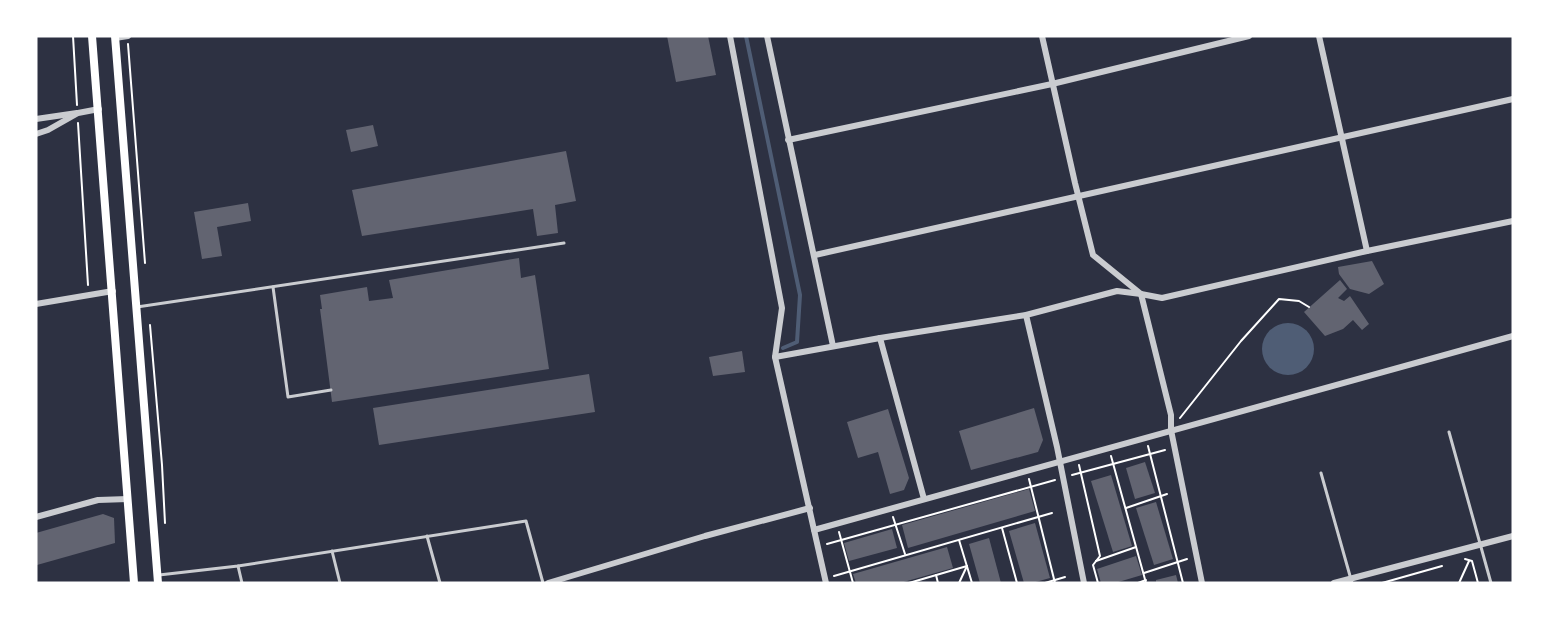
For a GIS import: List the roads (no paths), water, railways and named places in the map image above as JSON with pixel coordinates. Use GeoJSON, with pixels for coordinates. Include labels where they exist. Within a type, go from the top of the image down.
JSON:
{"type":"FeatureCollection","features":[{"type":"Feature","properties":{"kind":"main road"},"geometry":{"type":"LineString","coordinates":[[92,36],[134,583]]}},
{"type":"Feature","properties":{"kind":"main road"},"geometry":{"type":"LineString","coordinates":[[115,37],[158,579]]}},
{"type":"Feature","properties":{"kind":"street"},"geometry":{"type":"LineString","coordinates":[[115,37],[128,36]]}},
{"type":"Feature","properties":{"kind":"street"},"geometry":{"type":"LineString","coordinates":[[730,36],[782,308],[775,357],[826,581]]}},
{"type":"Feature","properties":{"kind":"street"},"geometry":{"type":"LineString","coordinates":[[767,36],[833,346]]}},
{"type":"Feature","properties":{"kind":"street"},"geometry":{"type":"LineString","coordinates":[[1042,36],[1093,255],[1141,294],[1171,415],[1174,447],[1202,583]]}},
{"type":"Feature","properties":{"kind":"street"},"geometry":{"type":"LineString","coordinates":[[788,141],[1052,84],[1249,36]]}},
{"type":"Feature","properties":{"kind":"street"},"geometry":{"type":"LineString","coordinates":[[1318,36],[1367,251]]}},
{"type":"Feature","properties":{"kind":"street"},"geometry":{"type":"LineString","coordinates":[[815,255],[1513,99]]}},
{"type":"Feature","properties":{"kind":"street"},"geometry":{"type":"LineString","coordinates":[[36,119],[99,108]]}},
{"type":"Feature","properties":{"kind":"street"},"geometry":{"type":"LineString","coordinates":[[36,134],[78,113]]}},
{"type":"Feature","properties":{"kind":"street"},"geometry":{"type":"LineString","coordinates":[[775,357],[1026,315],[1117,291],[1162,298],[1367,251],[1513,221]]}},
{"type":"Feature","properties":{"kind":"street"},"geometry":{"type":"LineString","coordinates":[[36,304],[113,291]]}},
{"type":"Feature","properties":{"kind":"street"},"geometry":{"type":"LineString","coordinates":[[1026,315],[1060,461],[1084,583]]}},
{"type":"Feature","properties":{"kind":"street"},"geometry":{"type":"LineString","coordinates":[[814,530],[1513,336]]}},
{"type":"Feature","properties":{"kind":"street"},"geometry":{"type":"LineString","coordinates":[[880,338],[924,499]]}},
{"type":"Feature","properties":{"kind":"street"},"geometry":{"type":"LineString","coordinates":[[36,517],[98,500],[128,499]]}},
{"type":"Feature","properties":{"kind":"street"},"geometry":{"type":"LineString","coordinates":[[548,583],[705,536],[810,508]]}},
{"type":"Feature","properties":{"kind":"street"},"geometry":{"type":"LineString","coordinates":[[1334,583],[1352,581],[1513,536]]}},
{"type":"Feature","properties":{"kind":"lane"},"geometry":{"type":"LineString","coordinates":[[135,307],[564,243]]}},
{"type":"Feature","properties":{"kind":"lane"},"geometry":{"type":"LineString","coordinates":[[273,287],[288,397],[331,390]]}},
{"type":"Feature","properties":{"kind":"lane"},"geometry":{"type":"LineString","coordinates":[[1449,432],[1491,583]]}},
{"type":"Feature","properties":{"kind":"lane"},"geometry":{"type":"LineString","coordinates":[[1321,473],[1352,581]]}},
{"type":"Feature","properties":{"kind":"lane"},"geometry":{"type":"LineString","coordinates":[[158,579],[526,521],[543,583]]}},
{"type":"Feature","properties":{"kind":"lane"},"geometry":{"type":"LineString","coordinates":[[427,536],[440,583]]}},
{"type":"Feature","properties":{"kind":"lane"},"geometry":{"type":"LineString","coordinates":[[332,551],[340,583]]}},
{"type":"Feature","properties":{"kind":"lane"},"geometry":{"type":"LineString","coordinates":[[237,566],[242,583]]}},
{"type":"Feature","properties":{"kind":"water"},"geometry":{"type":"Polygon","coordinates":[[[1288,323],[1298,325],[1306,331],[1312,339],[1314,349],[1312,359],[1306,367],[1298,373],[1288,375],[1278,373],[1270,367],[1264,359],[1262,349],[1264,339],[1270,331],[1278,325],[1288,323]]]}},
{"type":"Feature","properties":{"kind":"waterway"},"geometry":{"type":"LineString","coordinates":[[746,36],[800,295],[797,342],[783,348]]}}]}
